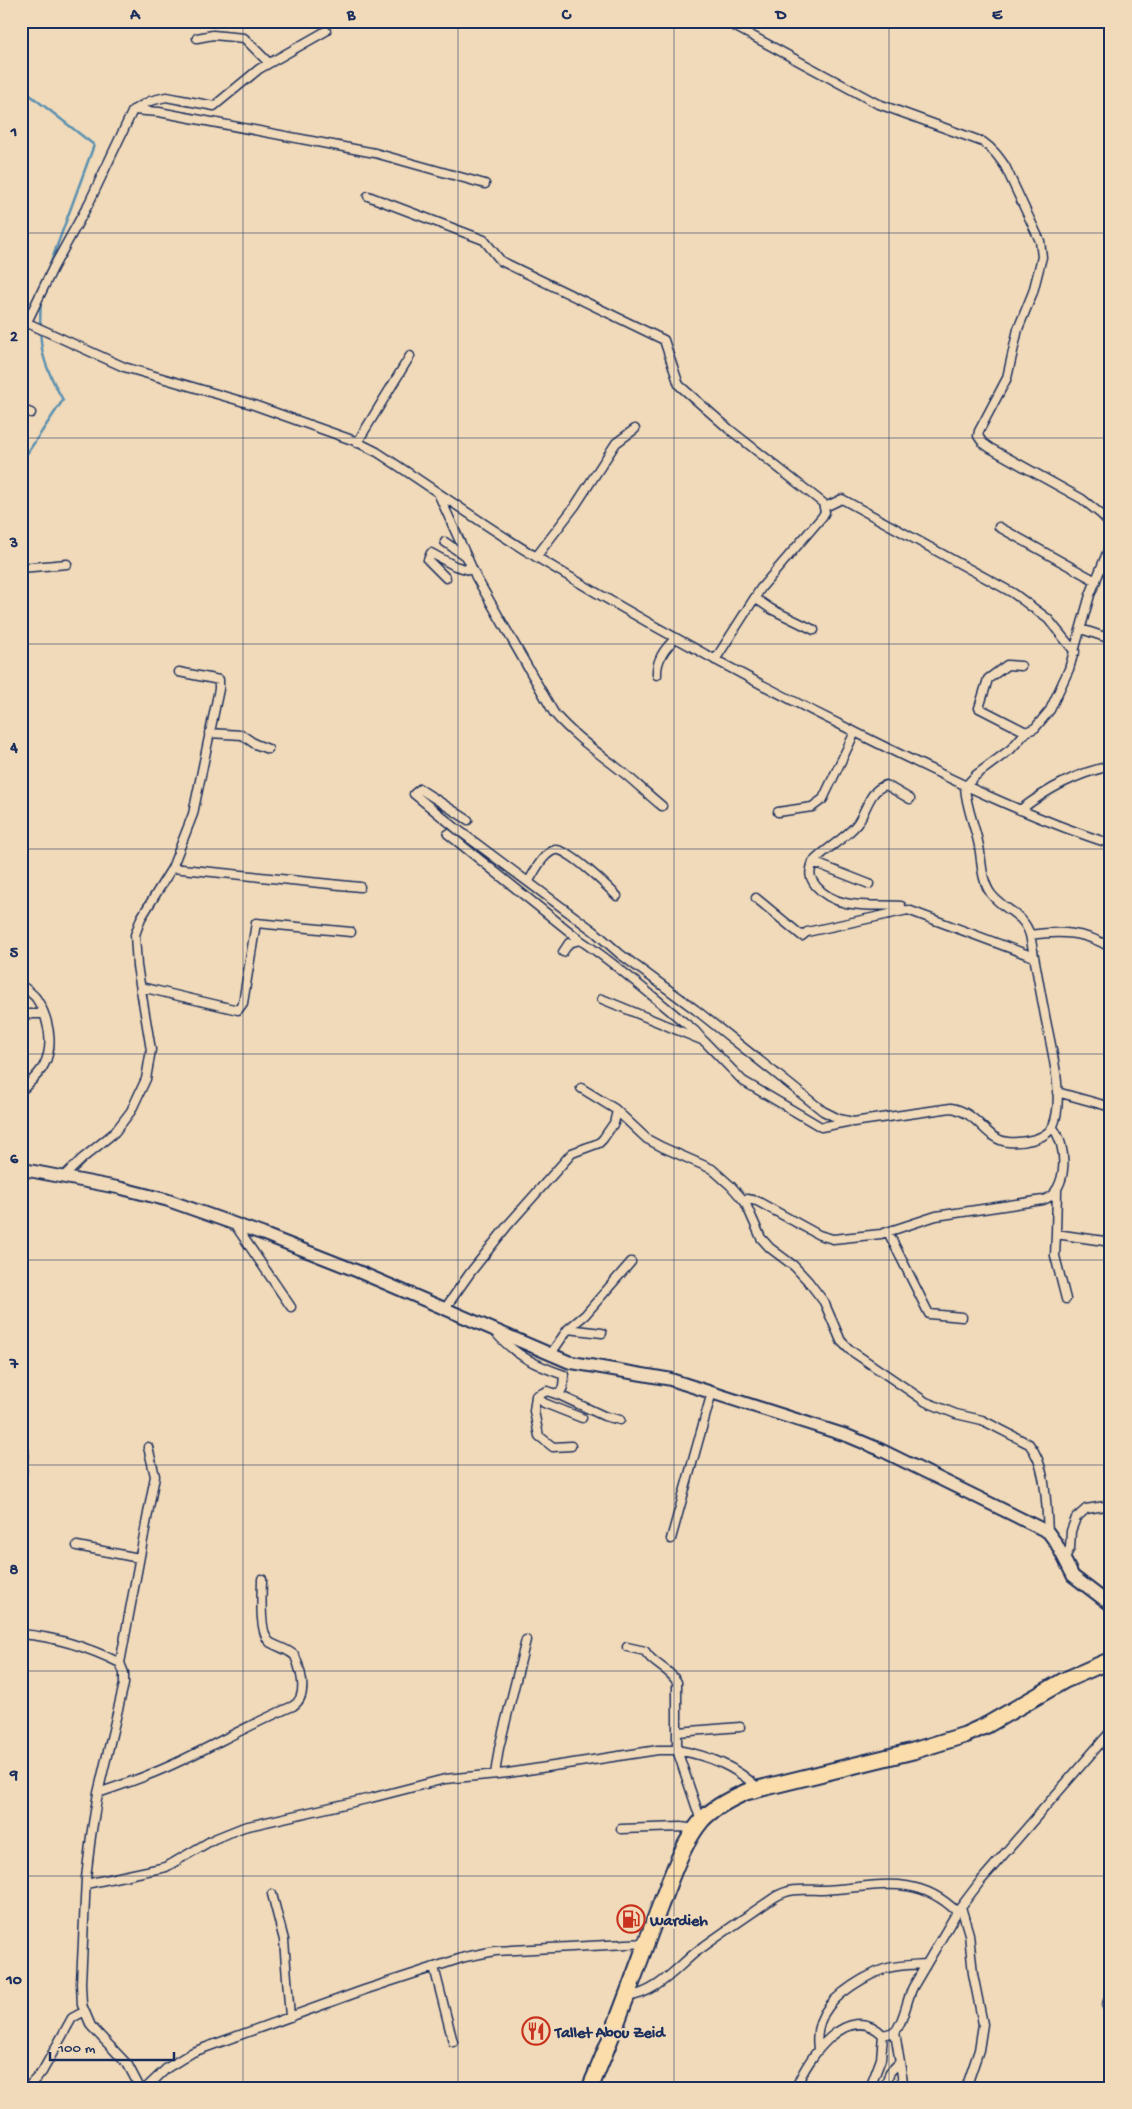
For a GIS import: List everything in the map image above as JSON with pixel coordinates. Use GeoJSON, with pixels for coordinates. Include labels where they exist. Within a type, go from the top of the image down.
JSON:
{"type":"FeatureCollection","features":[{"type":"Feature","properties":{"kind":"highway"},"geometry":{"type":"LineString","coordinates":[[590,2088],[614,2032],[674,1871],[699,1825],[724,1802],[759,1788],[913,1750],[965,1735],[987,1725],[1078,1673],[1111,1660]]}},
{"type":"Feature","properties":{"kind":"street"},"geometry":{"type":"LineString","coordinates":[[734,26],[876,103],[970,137],[993,149],[1005,166],[1037,233],[1042,248],[1042,257],[1032,292],[1018,329],[1007,378],[978,431],[978,436],[990,448],[1090,505],[1111,525]]}},
{"type":"Feature","properties":{"kind":"street"},"geometry":{"type":"LineString","coordinates":[[326,31],[252,74],[214,106],[166,97],[150,101],[133,110],[89,204],[53,268],[27,322],[124,367],[243,402],[377,452],[536,557],[714,660],[804,708],[966,786],[1020,810],[1111,844]]}},
{"type":"Feature","properties":{"kind":"street"},"geometry":{"type":"LineString","coordinates":[[197,38],[213,35],[244,38],[269,63]]}},
{"type":"Feature","properties":{"kind":"street"},"geometry":{"type":"LineString","coordinates":[[133,110],[158,112],[375,153],[485,184]]}},
{"type":"Feature","properties":{"kind":"street"},"geometry":{"type":"LineString","coordinates":[[368,196],[484,240],[501,261],[664,340],[680,385],[729,429],[823,503],[825,507]]}},
{"type":"Feature","properties":{"kind":"street"},"geometry":{"type":"LineString","coordinates":[[357,443],[410,356]]}},
{"type":"Feature","properties":{"kind":"street"},"geometry":{"type":"LineString","coordinates":[[21,409],[31,413]]}},
{"type":"Feature","properties":{"kind":"street"},"geometry":{"type":"LineString","coordinates":[[536,557],[575,506],[616,443],[635,429]]}},
{"type":"Feature","properties":{"kind":"street"},"geometry":{"type":"LineString","coordinates":[[437,492],[473,571],[554,713],[566,727],[591,749],[616,766],[662,806]]}},
{"type":"Feature","properties":{"kind":"street"},"geometry":{"type":"LineString","coordinates":[[714,660],[755,598],[822,517],[825,507],[842,499],[1013,592],[1048,619],[1075,652]]}},
{"type":"Feature","properties":{"kind":"street"},"geometry":{"type":"LineString","coordinates":[[999,527],[1096,581]]}},
{"type":"Feature","properties":{"kind":"street"},"geometry":{"type":"LineString","coordinates":[[445,542],[468,558]]}},
{"type":"Feature","properties":{"kind":"street"},"geometry":{"type":"LineString","coordinates":[[448,834],[695,1031],[743,1081],[821,1127],[848,1121],[942,1109],[956,1109],[970,1115],[996,1138],[1011,1142],[1038,1138],[1052,1127],[1057,1092],[1056,1074],[1030,935],[1022,919],[998,902],[986,884],[979,845],[966,800],[966,786],[970,779],[1012,749],[1026,732],[1035,728],[1050,710],[1075,652],[1096,581],[1111,543]]}},
{"type":"Feature","properties":{"kind":"street"},"geometry":{"type":"LineString","coordinates":[[446,578],[428,560],[431,553],[455,566],[473,571]]}},
{"type":"Feature","properties":{"kind":"street"},"geometry":{"type":"LineString","coordinates":[[21,568],[67,564]]}},
{"type":"Feature","properties":{"kind":"street"},"geometry":{"type":"LineString","coordinates":[[755,598],[771,609],[814,630]]}},
{"type":"Feature","properties":{"kind":"street"},"geometry":{"type":"LineString","coordinates":[[1081,630],[1111,639]]}},
{"type":"Feature","properties":{"kind":"street"},"geometry":{"type":"LineString","coordinates":[[656,674],[656,665],[664,651],[675,639]]}},
{"type":"Feature","properties":{"kind":"street"},"geometry":{"type":"LineString","coordinates":[[1021,666],[1007,665],[988,679],[979,708],[1026,732]]}},
{"type":"Feature","properties":{"kind":"street"},"geometry":{"type":"LineString","coordinates":[[63,1177],[115,1132],[132,1111],[146,1078],[151,1050],[135,952],[135,935],[141,918],[172,868],[182,847],[193,814],[214,716],[219,680],[178,672]]}},
{"type":"Feature","properties":{"kind":"street"},"geometry":{"type":"LineString","coordinates":[[778,812],[812,807],[823,799],[855,732]]}},
{"type":"Feature","properties":{"kind":"street"},"geometry":{"type":"LineString","coordinates":[[209,734],[242,735],[255,744],[268,749]]}},
{"type":"Feature","properties":{"kind":"street"},"geometry":{"type":"LineString","coordinates":[[1020,810],[1049,789],[1063,782],[1085,773],[1111,766]]}},
{"type":"Feature","properties":{"kind":"street"},"geometry":{"type":"LineString","coordinates":[[902,912],[901,906],[863,906],[835,899],[819,890],[810,878],[809,872],[813,862],[821,853],[849,833],[865,811],[872,793],[878,787],[886,784],[910,799]]}},
{"type":"Feature","properties":{"kind":"street"},"geometry":{"type":"LineString","coordinates":[[468,820],[420,789],[414,794],[696,1010],[817,1107],[839,1119],[848,1121]]}},
{"type":"Feature","properties":{"kind":"street"},"geometry":{"type":"LineString","coordinates":[[528,882],[543,859],[555,850],[561,850],[618,896]]}},
{"type":"Feature","properties":{"kind":"street"},"geometry":{"type":"LineString","coordinates":[[813,862],[869,884]]}},
{"type":"Feature","properties":{"kind":"street"},"geometry":{"type":"LineString","coordinates":[[172,868],[360,887]]}},
{"type":"Feature","properties":{"kind":"street"},"geometry":{"type":"LineString","coordinates":[[756,898],[802,936],[807,932],[908,910],[1034,957]]}},
{"type":"Feature","properties":{"kind":"street"},"geometry":{"type":"LineString","coordinates":[[141,986],[238,1010],[243,1003],[256,923],[351,932]]}},
{"type":"Feature","properties":{"kind":"street"},"geometry":{"type":"LineString","coordinates":[[1030,935],[1075,933],[1089,937],[1111,948]]}},
{"type":"Feature","properties":{"kind":"street"},"geometry":{"type":"LineString","coordinates":[[563,952],[569,943],[580,940]]}},
{"type":"Feature","properties":{"kind":"street"},"geometry":{"type":"LineString","coordinates":[[21,985],[36,998],[44,1014],[48,1031],[49,1052],[43,1067],[21,1091]]}},
{"type":"Feature","properties":{"kind":"street"},"geometry":{"type":"LineString","coordinates":[[602,999],[704,1041]]}},
{"type":"Feature","properties":{"kind":"street"},"geometry":{"type":"LineString","coordinates":[[21,1014],[44,1014]]}},
{"type":"Feature","properties":{"kind":"street"},"geometry":{"type":"LineString","coordinates":[[581,1088],[618,1111],[647,1139],[662,1148],[712,1169],[731,1186],[744,1202],[766,1244],[794,1266],[824,1302],[841,1340],[850,1350],[926,1402],[956,1414],[982,1420],[1029,1444],[1038,1457],[1040,1466],[1048,1532]]}},
{"type":"Feature","properties":{"kind":"street"},"geometry":{"type":"LineString","coordinates":[[1057,1092],[1111,1107]]}},
{"type":"Feature","properties":{"kind":"street"},"geometry":{"type":"LineString","coordinates":[[444,1310],[508,1225],[572,1152],[599,1143],[603,1139],[614,1123],[618,1111]]}},
{"type":"Feature","properties":{"kind":"street"},"geometry":{"type":"LineString","coordinates":[[1052,1127],[1058,1134],[1062,1146],[1062,1178],[1057,1190],[1055,1256],[1066,1299]]}},
{"type":"Feature","properties":{"kind":"street"},"geometry":{"type":"LineString","coordinates":[[21,1169],[120,1188],[167,1200],[233,1223],[357,1271],[495,1332],[569,1362],[650,1375],[712,1392],[879,1449],[1048,1532],[1056,1542],[1069,1570],[1078,1580],[1111,1606]]}},
{"type":"Feature","properties":{"kind":"street"},"geometry":{"type":"LineString","coordinates":[[744,1202],[747,1199],[758,1201],[828,1238],[856,1238],[888,1232],[936,1216],[1043,1200],[1057,1190]]}},
{"type":"Feature","properties":{"kind":"street"},"geometry":{"type":"LineString","coordinates":[[233,1223],[291,1307]]}},
{"type":"Feature","properties":{"kind":"street"},"geometry":{"type":"LineString","coordinates":[[888,1232],[928,1314],[962,1317]]}},
{"type":"Feature","properties":{"kind":"street"},"geometry":{"type":"LineString","coordinates":[[1056,1234],[1111,1242]]}},
{"type":"Feature","properties":{"kind":"street"},"geometry":{"type":"LineString","coordinates":[[550,1355],[568,1329],[585,1315],[631,1262]]}},
{"type":"Feature","properties":{"kind":"street"},"geometry":{"type":"LineString","coordinates":[[568,1329],[602,1333]]}},
{"type":"Feature","properties":{"kind":"street"},"geometry":{"type":"LineString","coordinates":[[495,1332],[508,1347],[533,1364],[564,1375],[563,1387],[559,1395]]}},
{"type":"Feature","properties":{"kind":"street"},"geometry":{"type":"LineString","coordinates":[[536,1396],[547,1391],[604,1416],[620,1420]]}},
{"type":"Feature","properties":{"kind":"street"},"geometry":{"type":"LineString","coordinates":[[671,1538],[712,1392]]}},
{"type":"Feature","properties":{"kind":"street"},"geometry":{"type":"LineString","coordinates":[[536,1396],[544,1403],[582,1418]]}},
{"type":"Feature","properties":{"kind":"street"},"geometry":{"type":"LineString","coordinates":[[536,1396],[534,1411],[539,1436],[553,1447],[571,1446]]}},
{"type":"Feature","properties":{"kind":"street"},"geometry":{"type":"LineString","coordinates":[[21,1444],[24,1450],[24,1461],[21,1482]]}},
{"type":"Feature","properties":{"kind":"street"},"geometry":{"type":"LineString","coordinates":[[140,2088],[128,2065],[96,2032],[82,2005],[80,1983],[86,1884],[98,1792],[124,1684],[124,1672],[120,1663],[155,1476],[148,1447]]}},
{"type":"Feature","properties":{"kind":"street"},"geometry":{"type":"LineString","coordinates":[[1064,1559],[1070,1548],[1071,1531],[1076,1518],[1086,1508],[1111,1505]]}},
{"type":"Feature","properties":{"kind":"street"},"geometry":{"type":"LineString","coordinates":[[77,1546],[139,1558]]}},
{"type":"Feature","properties":{"kind":"street"},"geometry":{"type":"LineString","coordinates":[[98,1792],[135,1781],[294,1706],[300,1701],[302,1690],[295,1656],[286,1648],[269,1641],[264,1633],[262,1578]]}},
{"type":"Feature","properties":{"kind":"street"},"geometry":{"type":"LineString","coordinates":[[21,1634],[51,1637],[99,1653],[120,1663]]}},
{"type":"Feature","properties":{"kind":"street"},"geometry":{"type":"LineString","coordinates":[[495,1774],[499,1748],[526,1640]]}},
{"type":"Feature","properties":{"kind":"street"},"geometry":{"type":"LineString","coordinates":[[621,1829],[699,1825],[688,1778],[678,1750],[677,1682],[673,1674],[652,1661],[645,1651],[627,1647]]}},
{"type":"Feature","properties":{"kind":"street"},"geometry":{"type":"LineString","coordinates":[[678,1732],[740,1728]]}},
{"type":"Feature","properties":{"kind":"street"},"geometry":{"type":"LineString","coordinates":[[904,2088],[895,2032],[901,2022],[909,1995],[926,1964],[959,1910],[991,1868],[1111,1731]]}},
{"type":"Feature","properties":{"kind":"street"},"geometry":{"type":"LineString","coordinates":[[1103,1740],[1111,1749]]}},
{"type":"Feature","properties":{"kind":"street"},"geometry":{"type":"LineString","coordinates":[[86,1884],[166,1867],[182,1860],[214,1838],[244,1827],[445,1779],[495,1774],[658,1750],[678,1750],[722,1762],[740,1772],[759,1788]]}},
{"type":"Feature","properties":{"kind":"street"},"geometry":{"type":"LineString","coordinates":[[626,1997],[639,1994],[658,1985],[697,1952],[775,1897],[788,1890],[824,1890],[877,1884],[902,1884],[938,1897],[959,1910],[968,1926],[973,1974],[983,2024],[979,2050],[966,2088]]}},
{"type":"Feature","properties":{"kind":"street"},"geometry":{"type":"LineString","coordinates":[[272,1894],[284,1940],[290,2017]]}},
{"type":"Feature","properties":{"kind":"street"},"geometry":{"type":"LineString","coordinates":[[146,2088],[167,2068],[193,2052],[434,1967],[495,1951],[646,1943]]}},
{"type":"Feature","properties":{"kind":"street"},"geometry":{"type":"LineString","coordinates":[[818,2048],[818,2035],[822,2017],[838,1995],[880,1970],[896,1966],[926,1964]]}},
{"type":"Feature","properties":{"kind":"street"},"geometry":{"type":"LineString","coordinates":[[434,1967],[453,2042]]}},
{"type":"Feature","properties":{"kind":"street"},"geometry":{"type":"LineString","coordinates":[[1111,1990],[1106,2005],[1111,2007]]}},
{"type":"Feature","properties":{"kind":"street"},"geometry":{"type":"LineString","coordinates":[[27,2088],[42,2072],[69,2022],[76,2015],[85,2011]]}},
{"type":"Feature","properties":{"kind":"street"},"geometry":{"type":"LineString","coordinates":[[796,2088],[809,2061],[818,2048],[838,2031],[857,2024],[872,2026],[883,2035]]}},
{"type":"Feature","properties":{"kind":"street"},"geometry":{"type":"LineString","coordinates":[[883,2035],[895,2032]]}},
{"type":"Feature","properties":{"kind":"street"},"geometry":{"type":"LineString","coordinates":[[870,2088],[881,2059],[883,2035]]}},
{"type":"Feature","properties":{"kind":"street"},"geometry":{"type":"LineString","coordinates":[[885,2088],[890,2072],[900,2062]]}},
{"type":"Feature","properties":{"kind":"waterway"},"geometry":{"type":"LineString","coordinates":[[21,88],[94,145],[47,273]]}},
{"type":"Feature","properties":{"kind":"waterway"},"geometry":{"type":"LineString","coordinates":[[21,458],[24,458],[63,400],[50,374],[43,352],[40,329],[41,300]]}},
{"type":"Feature","properties":{"kind":"place","name":"Wardieh"},"geometry":{"type":"Point","coordinates":[631,1919]}},
{"type":"Feature","properties":{"kind":"place","name":"Tallet Abou Zeid"},"geometry":{"type":"Point","coordinates":[536,2031]}}]}
